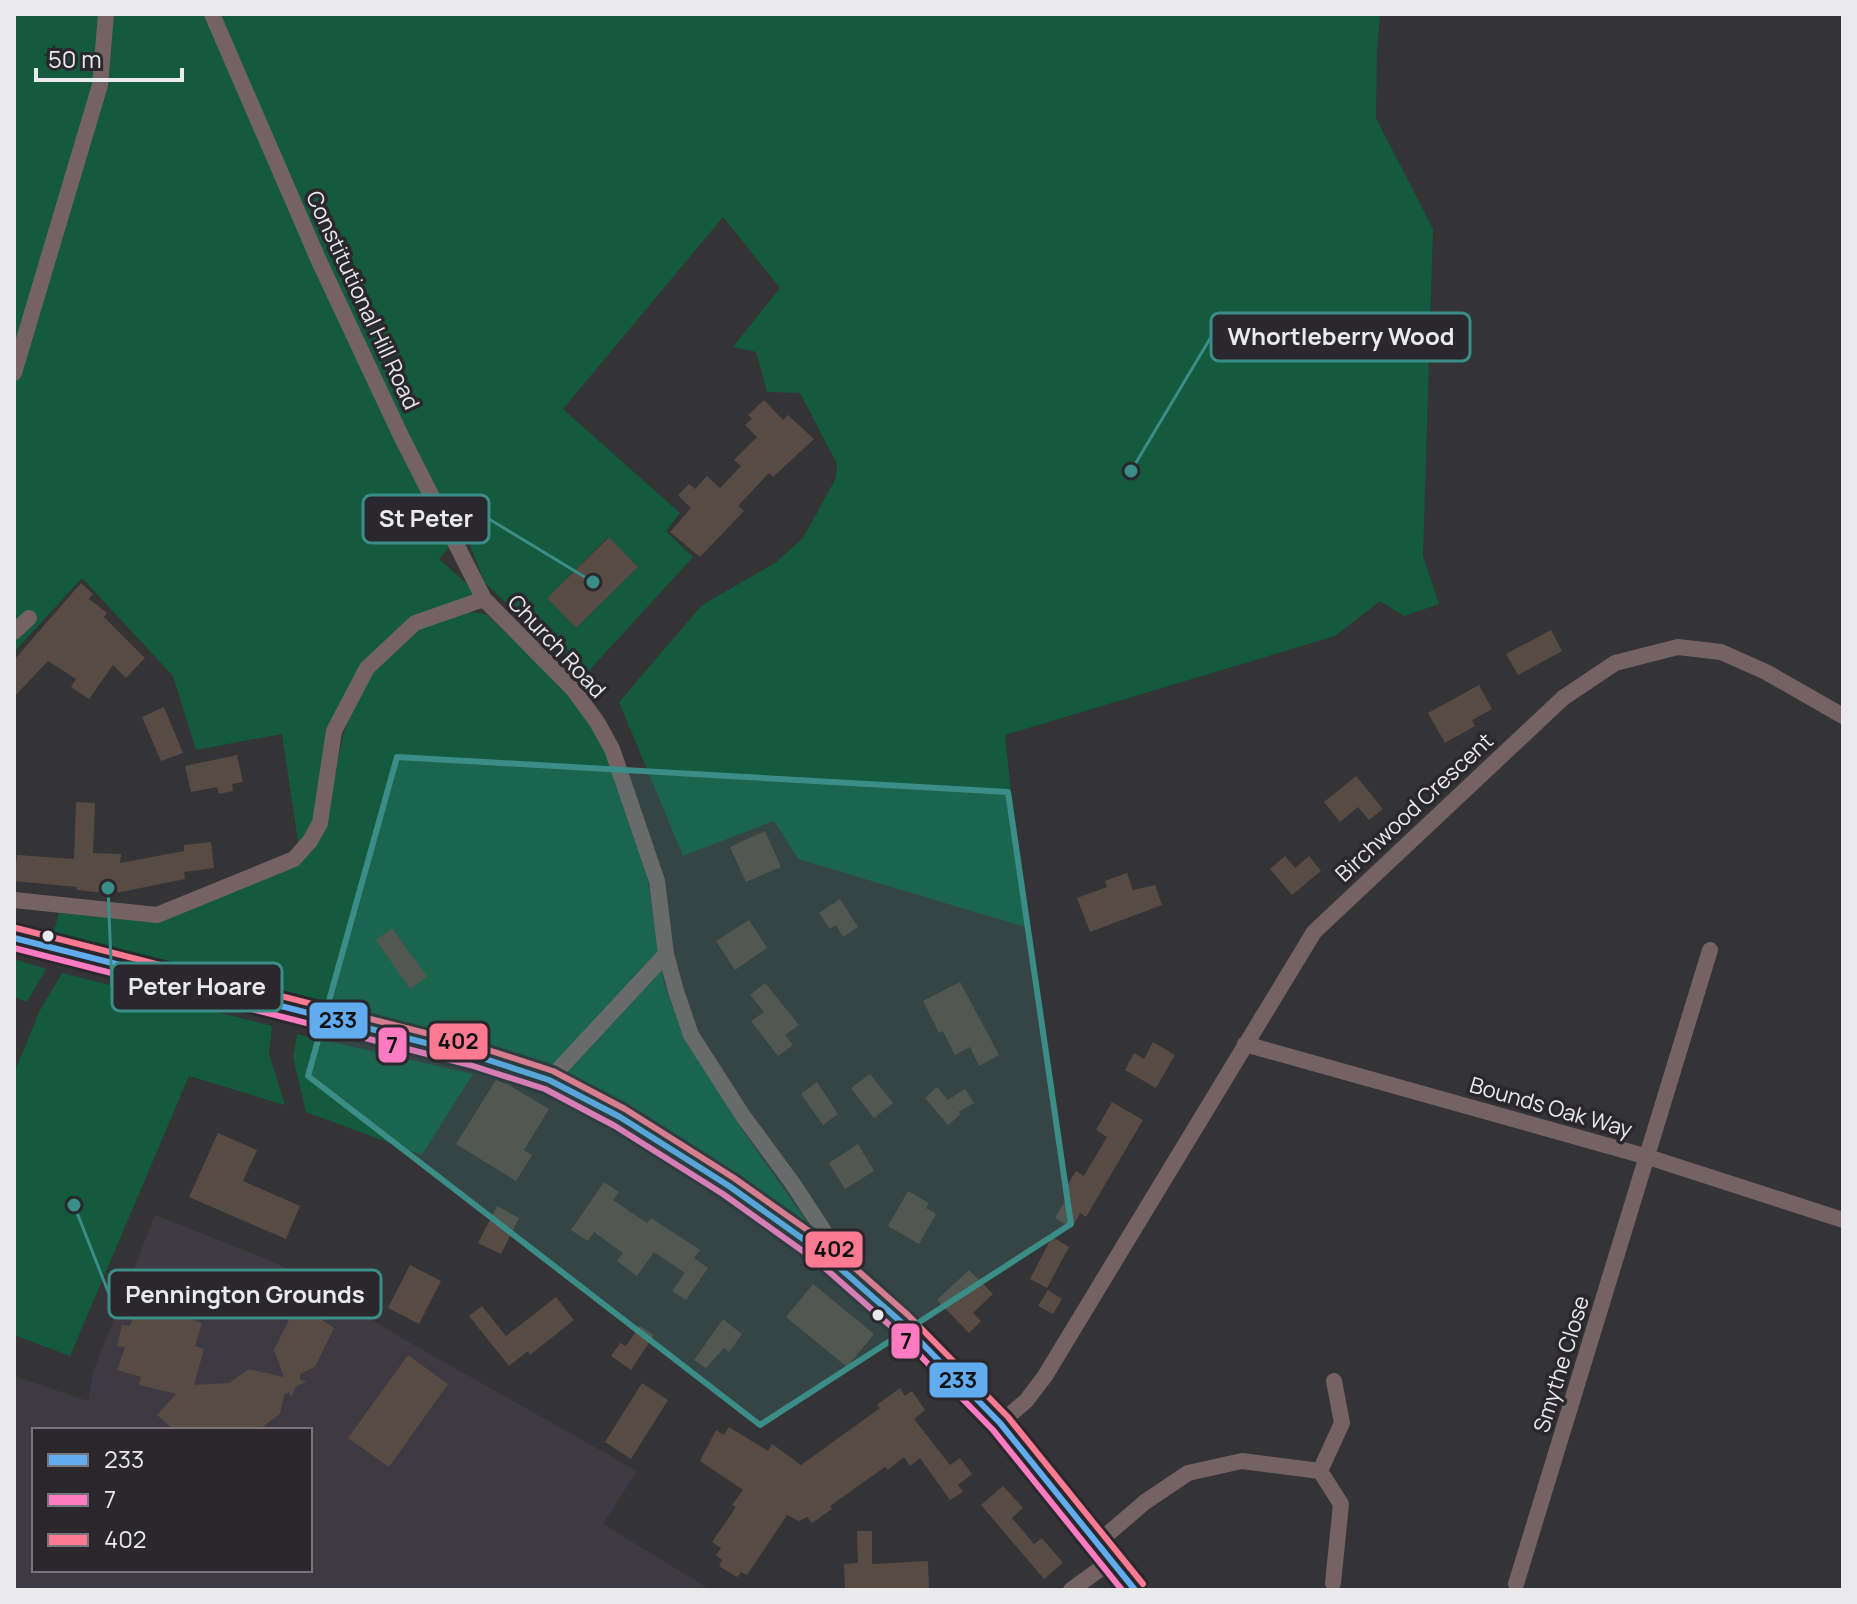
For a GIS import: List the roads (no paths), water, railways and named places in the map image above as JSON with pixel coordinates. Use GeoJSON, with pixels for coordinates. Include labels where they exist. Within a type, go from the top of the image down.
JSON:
{"type":"FeatureCollection","features":[{"type":"Feature","properties":{"kind":"highway"},"geometry":{"type":"LineString","coordinates":[[14,938],[473,1055],[549,1080],[620,1117],[729,1186],[824,1254],[901,1322],[1000,1423],[1135,1590]]}},
{"type":"Feature","properties":{"kind":"street"},"geometry":{"type":"LineString","coordinates":[[14,373],[100,85],[106,14]]}},
{"type":"Feature","properties":{"kind":"street","name":"Constitutional Hill Road"},"geometry":{"type":"LineString","coordinates":[[212,14],[331,288],[401,436],[484,599]]}},
{"type":"Feature","properties":{"kind":"street","name":"Church Road"},"geometry":{"type":"LineString","coordinates":[[14,900],[157,915],[294,859],[310,841],[320,823],[334,731],[367,668],[415,623],[484,599],[573,689],[612,749],[657,881],[666,954],[691,1035],[829,1239],[824,1254]]}},
{"type":"Feature","properties":{"kind":"street"},"geometry":{"type":"LineString","coordinates":[[14,632],[29,618]]}},
{"type":"Feature","properties":{"kind":"street","name":"Birchwood Crescent"},"geometry":{"type":"LineString","coordinates":[[1000,1423],[1026,1401],[1045,1376],[1314,932],[1563,698],[1615,663],[1678,647],[1721,652],[1766,672],[1843,716]]}},
{"type":"Feature","properties":{"kind":"street","name":"Smythe Close"},"geometry":{"type":"LineString","coordinates":[[1516,1584],[1710,950]]}},
{"type":"Feature","properties":{"kind":"street"},"geometry":{"type":"LineString","coordinates":[[549,1080],[666,954]]}},
{"type":"Feature","properties":{"kind":"street","name":"Bounds Oak Way"},"geometry":{"type":"LineString","coordinates":[[1245,1044],[1648,1157],[1843,1220]]}},
{"type":"Feature","properties":{"kind":"street"},"geometry":{"type":"LineString","coordinates":[[1320,1471],[1342,1423],[1334,1381]]}},
{"type":"Feature","properties":{"kind":"street"},"geometry":{"type":"LineString","coordinates":[[1071,1590],[1145,1502],[1188,1473],[1242,1461],[1320,1471]]}},
{"type":"Feature","properties":{"kind":"street"},"geometry":{"type":"LineString","coordinates":[[1320,1471],[1341,1504],[1333,1583]]}},
{"type":"Feature","properties":{"kind":"place","name":"Whortleberry Wood"},"geometry":{"type":"Point","coordinates":[1131,471]}},
{"type":"Feature","properties":{"kind":"place","name":"St Peter"},"geometry":{"type":"Point","coordinates":[593,582]}},
{"type":"Feature","properties":{"kind":"place","name":"Peter Hoare"},"geometry":{"type":"Point","coordinates":[108,888]}},
{"type":"Feature","properties":{"kind":"place","name":"Pennington Grounds"},"geometry":{"type":"Point","coordinates":[74,1205]}}]}
